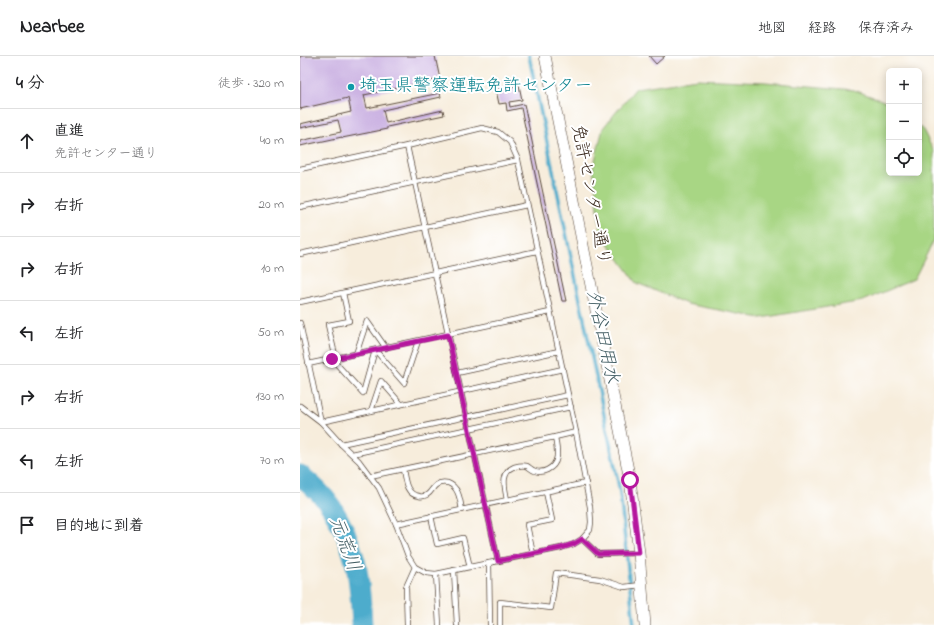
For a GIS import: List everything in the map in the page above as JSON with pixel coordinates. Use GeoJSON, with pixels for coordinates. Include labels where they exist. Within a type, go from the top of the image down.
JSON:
{"type":"FeatureCollection","features":[{"type":"Feature","properties":{"kind":"street","name":"免許センター通り"},"geometry":{"type":"LineString","coordinates":[[545,56],[625,451],[639,553],[645,625]]}},
{"type":"Feature","properties":{"kind":"lane"},"geometry":{"type":"LineString","coordinates":[[300,169],[482,128],[498,132],[510,142],[518,160],[571,407],[590,507],[590,530],[582,539],[574,544],[436,574],[426,573],[415,567],[408,556],[396,524],[379,488],[359,461],[320,422],[300,406]]}},
{"type":"Feature","properties":{"kind":"lane"},"geometry":{"type":"LineString","coordinates":[[407,146],[498,561]]}},
{"type":"Feature","properties":{"kind":"lane"},"geometry":{"type":"LineString","coordinates":[[300,207],[518,160]]}},
{"type":"Feature","properties":{"kind":"lane"},"geometry":{"type":"LineString","coordinates":[[300,254],[527,205]]}},
{"type":"Feature","properties":{"kind":"lane"},"geometry":{"type":"LineString","coordinates":[[300,302],[537,251]]}},
{"type":"Feature","properties":{"kind":"lane"},"geometry":{"type":"LineString","coordinates":[[342,293],[349,321],[328,325],[334,359],[362,393],[375,350]]}},
{"type":"Feature","properties":{"kind":"lane"},"geometry":{"type":"LineString","coordinates":[[308,364],[550,312]]}},
{"type":"Feature","properties":{"kind":"lane"},"geometry":{"type":"LineString","coordinates":[[356,354],[367,321],[386,348]]}},
{"type":"Feature","properties":{"kind":"lane"},"geometry":{"type":"LineString","coordinates":[[300,323],[320,422]]}},
{"type":"Feature","properties":{"kind":"lane"},"geometry":{"type":"LineString","coordinates":[[375,350],[404,383],[418,341]]}},
{"type":"Feature","properties":{"kind":"lane"},"geometry":{"type":"LineString","coordinates":[[457,373],[558,351]]}},
{"type":"Feature","properties":{"kind":"lane"},"geometry":{"type":"LineString","coordinates":[[320,422],[563,369]]}},
{"type":"Feature","properties":{"kind":"lane"},"geometry":{"type":"LineString","coordinates":[[371,411],[381,381],[401,404]]}},
{"type":"Feature","properties":{"kind":"lane"},"geometry":{"type":"LineString","coordinates":[[341,444],[568,395]]}},
{"type":"Feature","properties":{"kind":"lane"},"geometry":{"type":"LineString","coordinates":[[352,454],[571,407]]}},
{"type":"Feature","properties":{"kind":"lane"},"geometry":{"type":"LineString","coordinates":[[370,476],[576,432]]}},
{"type":"Feature","properties":{"kind":"lane"},"geometry":{"type":"LineString","coordinates":[[507,500],[504,482],[506,473],[520,465],[527,466],[535,471],[544,472],[552,467],[556,461],[558,453],[554,437]]}},
{"type":"Feature","properties":{"kind":"lane"},"geometry":{"type":"LineString","coordinates":[[403,469],[408,491],[420,497],[427,495],[437,484],[445,482],[452,485],[457,490],[462,510]]}},
{"type":"Feature","properties":{"kind":"lane"},"geometry":{"type":"LineString","coordinates":[[396,524],[586,483]]}},
{"type":"Feature","properties":{"kind":"lane"},"geometry":{"type":"LineString","coordinates":[[533,554],[527,525],[552,520],[546,492]]}},
{"type":"Feature","properties":{"kind":"lane"},"geometry":{"type":"LineString","coordinates":[[431,516],[437,544],[463,538],[470,567]]}},
{"type":"Feature","properties":{"kind":"lane"},"geometry":{"type":"LineString","coordinates":[[582,539],[598,554],[639,553]]}},
{"type":"Feature","properties":{"kind":"lane"},"geometry":{"type":"LineString","coordinates":[[489,563],[490,625]]}},
{"type":"Feature","properties":{"kind":"lane"},"geometry":{"type":"LineString","coordinates":[[407,625],[406,587],[415,567]]}},
{"type":"Feature","properties":{"kind":"lane"},"geometry":{"type":"LineString","coordinates":[[454,570],[457,625]]}},
{"type":"Feature","properties":{"kind":"lane"},"geometry":{"type":"LineString","coordinates":[[436,574],[439,625]]}},
{"type":"Feature","properties":{"kind":"lane"},"geometry":{"type":"LineString","coordinates":[[500,625],[500,602],[551,608],[556,574],[600,579],[624,586],[642,585]]}},
{"type":"Feature","properties":{"kind":"green space"},"geometry":{"type":"Polygon","coordinates":[[[697,79],[765,82],[854,90],[886,102],[886,176],[922,176],[922,129],[934,152],[934,240],[914,279],[863,301],[761,318],[687,304],[637,283],[601,234],[593,168],[603,128],[636,88],[697,79]]]}},
{"type":"Feature","properties":{"kind":"building","name":"埼玉県警察運転免許センター"},"geometry":{"type":"Polygon","coordinates":[[[300,56],[435,56],[440,79],[364,95],[367,108],[440,93],[441,97],[383,110],[386,123],[443,110],[444,115],[387,127],[387,129],[300,146],[300,141],[341,132],[338,120],[300,128],[300,124],[351,112],[348,98],[300,109],[300,56]]]}},
{"type":"Feature","properties":{"kind":"building"},"geometry":{"type":"Polygon","coordinates":[[[649,56],[665,56],[656,64],[649,56]]]}},
{"type":"Feature","properties":{"kind":"building"},"geometry":{"type":"Polygon","coordinates":[[[519,85],[522,100],[509,102],[510,107],[524,104],[566,301],[562,301],[521,108],[507,111],[506,103],[499,104],[496,90],[519,85]]]}},
{"type":"Feature","properties":{"kind":"waterway","name":"外谷田用水"},"geometry":{"type":"LineString","coordinates":[[529,56],[620,493],[634,625]]}},
{"type":"Feature","properties":{"kind":"waterway","name":"元荒川"},"geometry":{"type":"LineString","coordinates":[[300,475],[316,489],[330,505],[348,539],[358,576],[362,625]]}},
{"type":"Feature","properties":{"kind":"place","name":"埼玉県警察運転免許センター"},"geometry":{"type":"Point","coordinates":[351,87]}},
{"type":"Feature","properties":{"kind":"route"},"geometry":{"type":"LineString","coordinates":[[332,359],[448,335],[498,561],[561,548],[574,544],[582,539],[598,554],[639,553],[630,480]]}}]}
